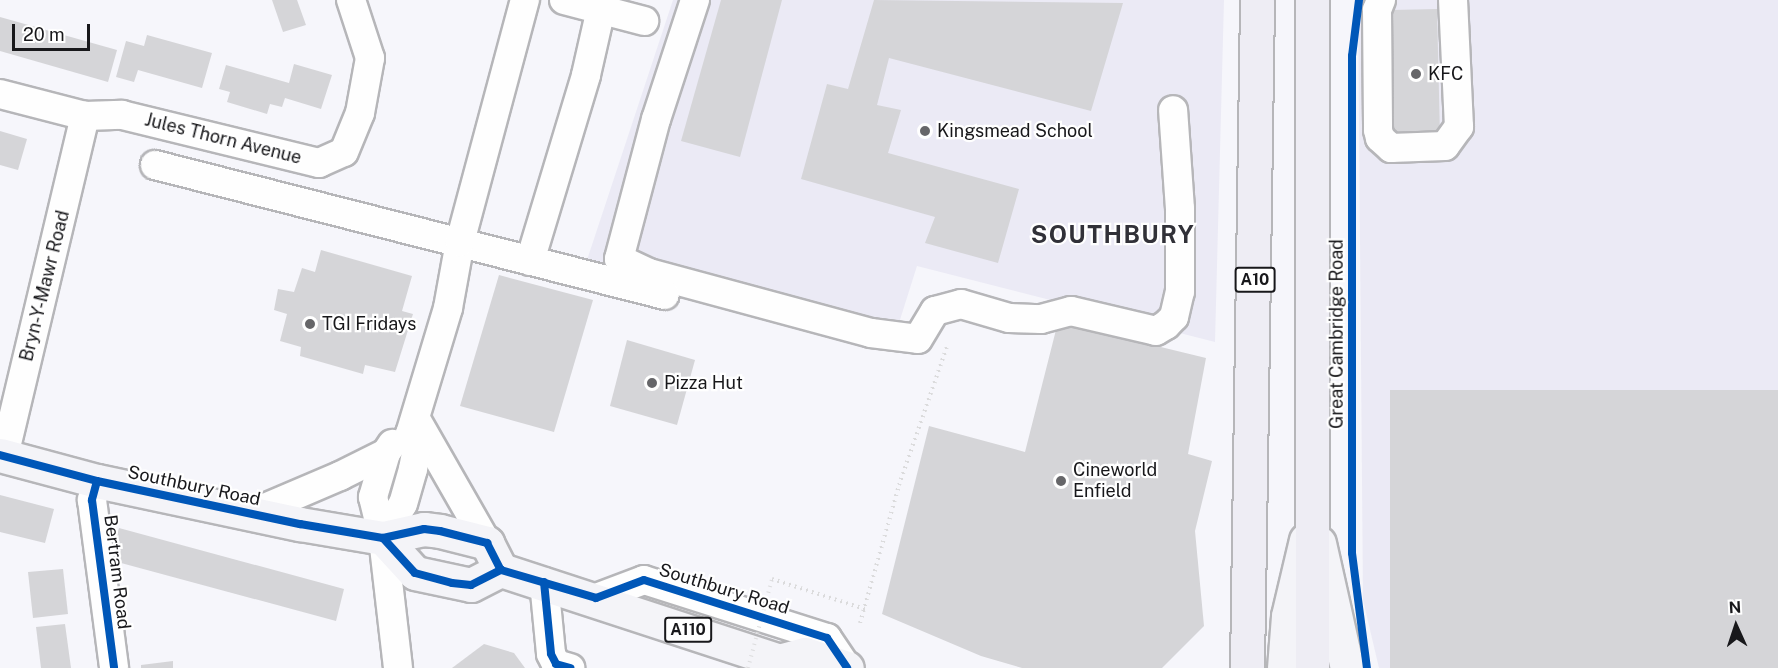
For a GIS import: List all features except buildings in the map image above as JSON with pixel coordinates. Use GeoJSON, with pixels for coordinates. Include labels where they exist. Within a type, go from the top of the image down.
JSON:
{"type":"FeatureCollection","features":[{"type":"Feature","properties":{"kind":"highway","name":"A10"},"geometry":{"type":"LineString","coordinates":[[1245,658],[1257,0]]}},
{"type":"Feature","properties":{"kind":"highway","name":"Great Cambridge Road"},"geometry":{"type":"LineString","coordinates":[[1312,2],[1312,668]]}},
{"type":"Feature","properties":{"kind":"main road","name":"Southbury Road"},"geometry":{"type":"LineString","coordinates":[[2,455],[97,481],[251,514],[383,538],[424,529],[494,556],[544,582],[596,598],[771,666],[805,654],[847,668]]}},
{"type":"Feature","properties":{"kind":"main road"},"geometry":{"type":"LineString","coordinates":[[1284,668],[1288,616],[1313,515]]}},
{"type":"Feature","properties":{"kind":"main road"},"geometry":{"type":"LineString","coordinates":[[1313,515],[1347,668]]}},
{"type":"Feature","properties":{"kind":"main road"},"geometry":{"type":"LineString","coordinates":[[383,538],[415,573],[471,585],[494,556]]}},
{"type":"Feature","properties":{"kind":"street","name":"Jules Thorn Avenue"},"geometry":{"type":"LineString","coordinates":[[0,94],[86,116],[122,115],[319,163],[344,152],[362,102],[370,58],[351,0]]}},
{"type":"Feature","properties":{"kind":"street"},"geometry":{"type":"LineString","coordinates":[[383,538],[403,504],[413,469],[416,453],[413,426],[448,308],[460,242],[525,0]]}},
{"type":"Feature","properties":{"kind":"street"},"geometry":{"type":"LineString","coordinates":[[530,261],[550,197],[624,11],[564,0]]}},
{"type":"Feature","properties":{"kind":"street"},"geometry":{"type":"LineString","coordinates":[[695,0],[656,119],[619,259],[650,273],[900,339],[918,339],[935,311],[961,304],[1009,318],[1041,319],[1071,310],[1156,331],[1166,325],[1174,317],[1180,292],[1180,209],[1173,110]]}},
{"type":"Feature","properties":{"kind":"street"},"geometry":{"type":"LineString","coordinates":[[1381,0],[1377,10],[1376,109],[1380,138],[1391,148],[1445,146],[1459,127],[1453,0]]}},
{"type":"Feature","properties":{"kind":"street","name":"Bryn-Y-Mawr Road"},"geometry":{"type":"LineString","coordinates":[[2,455],[86,116]]}},
{"type":"Feature","properties":{"kind":"street"},"geometry":{"type":"LineString","coordinates":[[155,165],[728,310]]}},
{"type":"Feature","properties":{"kind":"street"},"geometry":{"type":"LineString","coordinates":[[398,668],[383,538],[373,497],[391,445],[413,426]]}},
{"type":"Feature","properties":{"kind":"street"},"geometry":{"type":"LineString","coordinates":[[413,426],[494,556]]}},
{"type":"Feature","properties":{"kind":"street"},"geometry":{"type":"LineString","coordinates":[[251,514],[387,453]]}},
{"type":"Feature","properties":{"kind":"street","name":"Bertram Road"},"geometry":{"type":"LineString","coordinates":[[97,481],[92,500],[114,668]]}},
{"type":"Feature","properties":{"kind":"street","name":"Southbury Road"},"geometry":{"type":"LineString","coordinates":[[596,598],[644,580],[827,638],[847,668]]}},
{"type":"Feature","properties":{"kind":"street"},"geometry":{"type":"LineString","coordinates":[[544,582],[560,661]]}},
{"type":"Feature","properties":{"kind":"path"},"geometry":{"type":"LineString","coordinates":[[860,623],[899,485],[961,304]]}},
{"type":"Feature","properties":{"kind":"path"},"geometry":{"type":"LineString","coordinates":[[771,666],[772,579],[865,609]]}},
{"type":"Feature","properties":{"kind":"shaded area","name":"Kingsmead School"},"geometry":{"type":"Polygon","coordinates":[[[673,0],[1224,0],[1215,342],[917,266],[892,345],[586,263],[673,0]]]}},
{"type":"Feature","properties":{"kind":"shaded area"},"geometry":{"type":"Polygon","coordinates":[[[1358,0],[1778,0],[1778,668],[1379,668],[1363,600],[1358,0]]]}},
{"type":"Feature","properties":{"kind":"cycle path"},"geometry":{"type":"LineString","coordinates":[[1359,0],[1352,56],[1352,553],[1367,668]]}},
{"type":"Feature","properties":{"kind":"cycle path"},"geometry":{"type":"LineString","coordinates":[[0,455],[97,481],[300,524],[383,538],[424,529],[440,531],[487,543],[501,570]]}},
{"type":"Feature","properties":{"kind":"cycle path"},"geometry":{"type":"LineString","coordinates":[[97,481],[92,500],[114,668]]}},
{"type":"Feature","properties":{"kind":"cycle path"},"geometry":{"type":"LineString","coordinates":[[383,538],[415,573],[452,583],[471,585],[501,570],[596,598],[644,580],[827,638],[847,668]]}},
{"type":"Feature","properties":{"kind":"cycle path"},"geometry":{"type":"LineString","coordinates":[[544,582],[551,654],[556,664],[570,668]]}},
{"type":"Feature","properties":{"kind":"place","name":"KFC"},"geometry":{"type":"Point","coordinates":[1416,74]}},
{"type":"Feature","properties":{"kind":"place","name":"Kingsmead School"},"geometry":{"type":"Point","coordinates":[925,131]}},
{"type":"Feature","properties":{"kind":"place","name":"TGI Fridays"},"geometry":{"type":"Point","coordinates":[310,324]}},
{"type":"Feature","properties":{"kind":"place","name":"Pizza Hut"},"geometry":{"type":"Point","coordinates":[652,383]}},
{"type":"Feature","properties":{"kind":"place","name":"Cineworld Enfield"},"geometry":{"type":"Point","coordinates":[1061,481]}},
{"type":"Feature","properties":{"kind":"district","name":"SOUTHBURY"},"geometry":{"type":"Point","coordinates":[1113,235]}}]}
